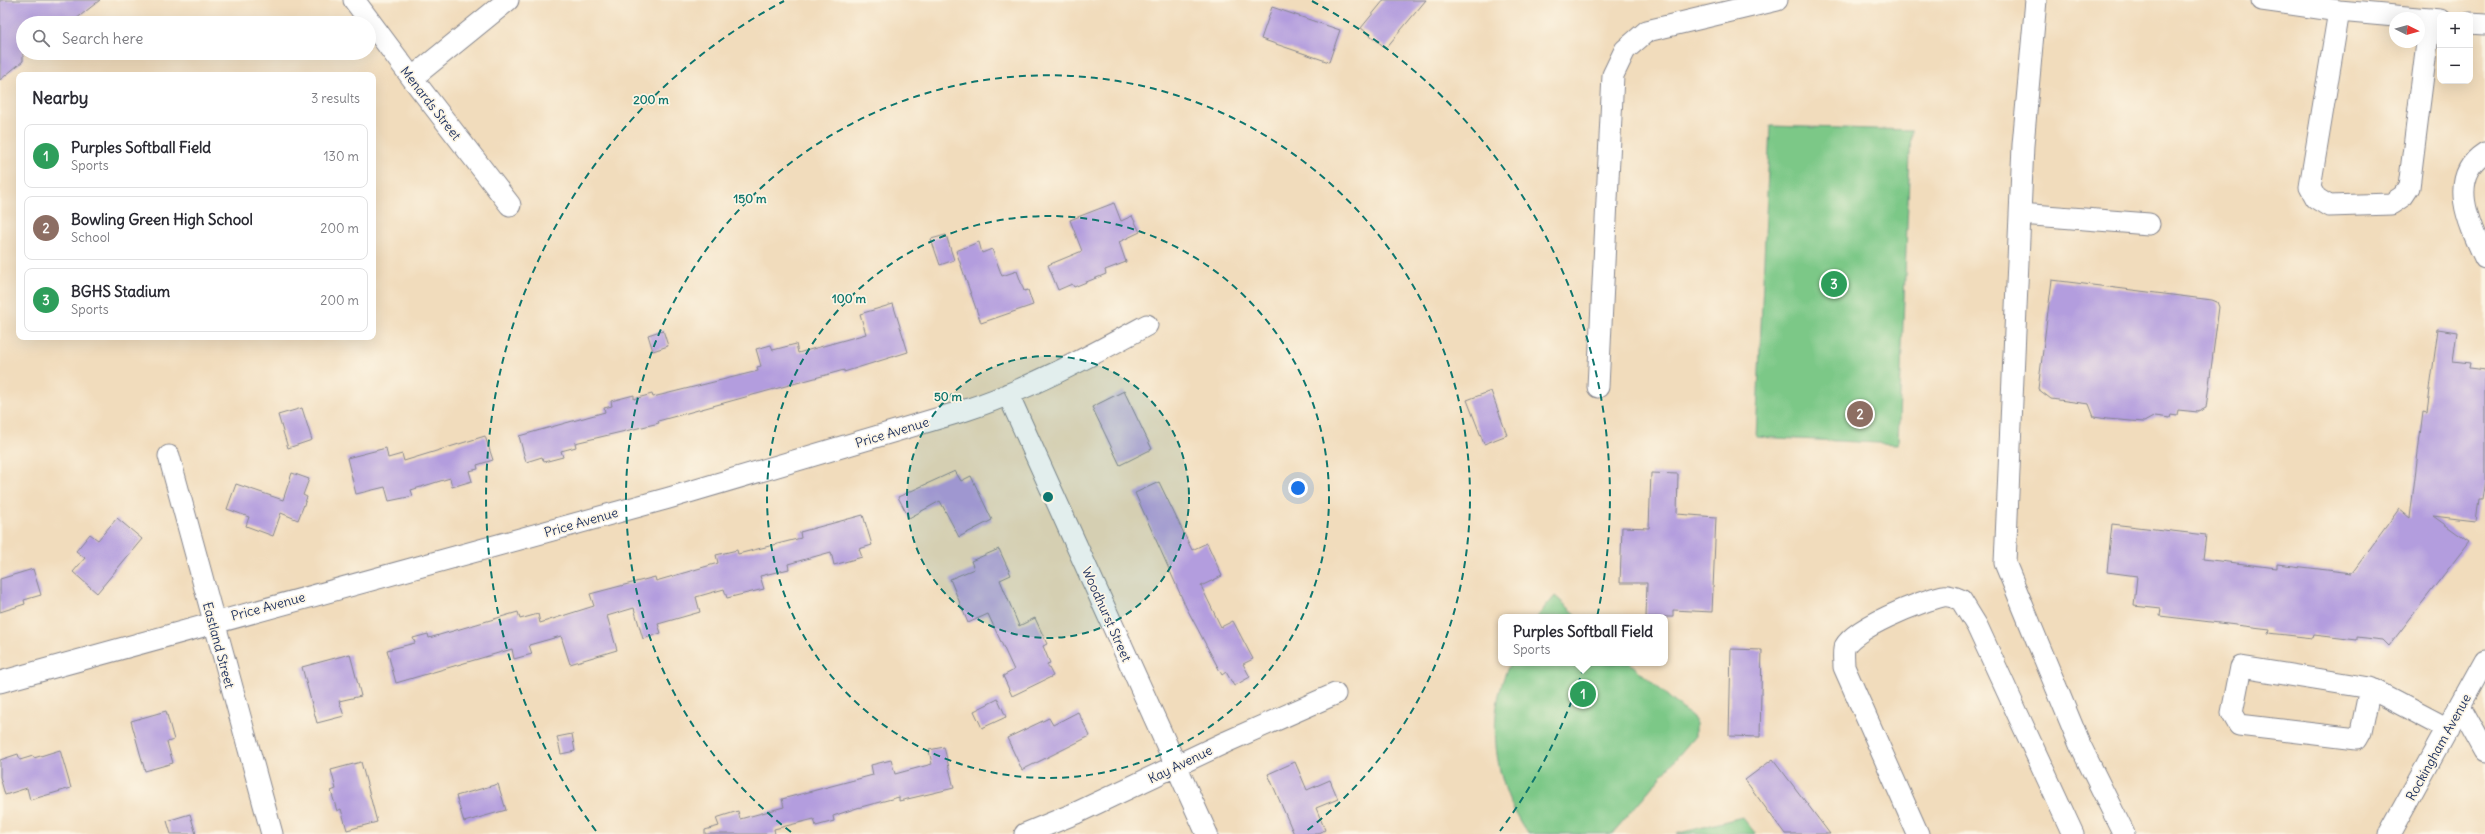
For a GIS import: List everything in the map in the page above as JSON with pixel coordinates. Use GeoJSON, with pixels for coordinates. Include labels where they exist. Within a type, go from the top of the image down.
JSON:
{"type":"FeatureCollection","features":[{"type":"Feature","properties":{"kind":"street","name":"Menards Street"},"geometry":{"type":"LineString","coordinates":[[354,0],[366,16]]}},
{"type":"Feature","properties":{"kind":"street"},"geometry":{"type":"LineString","coordinates":[[412,78],[508,0]]}},
{"type":"Feature","properties":{"kind":"street"},"geometry":{"type":"LineString","coordinates":[[1598,387],[1613,76],[1624,50],[1647,31],[1777,0]]}},
{"type":"Feature","properties":{"kind":"street"},"geometry":{"type":"LineString","coordinates":[[2036,0],[2023,145],[2005,563],[2080,745],[2124,834]]}},
{"type":"Feature","properties":{"kind":"street"},"geometry":{"type":"LineString","coordinates":[[2262,0],[2340,11],[2435,19],[2409,187],[2402,196],[2391,204],[2329,206],[2316,198],[2310,187],[2340,11]]}},
{"type":"Feature","properties":{"kind":"street"},"geometry":{"type":"LineString","coordinates":[[2473,22],[2485,24]]}},
{"type":"Feature","properties":{"kind":"street","name":"Menards Street"},"geometry":{"type":"LineString","coordinates":[[376,30],[510,205]]}},
{"type":"Feature","properties":{"kind":"street"},"geometry":{"type":"LineString","coordinates":[[2485,153],[2470,168],[2463,192],[2466,217],[2480,237],[2485,258]]}},
{"type":"Feature","properties":{"kind":"street"},"geometry":{"type":"LineString","coordinates":[[2020,214],[2149,224]]}},
{"type":"Feature","properties":{"kind":"street","name":"Price Avenue"},"geometry":{"type":"LineString","coordinates":[[0,682],[213,621],[661,500],[963,411],[1008,394],[1078,363],[1147,324]]}},
{"type":"Feature","properties":{"kind":"street","name":"Woodhurst Street"},"geometry":{"type":"LineString","coordinates":[[1008,394],[1207,834]]}},
{"type":"Feature","properties":{"kind":"street","name":"Eastland Street"},"geometry":{"type":"LineString","coordinates":[[169,456],[272,834]]}},
{"type":"Feature","properties":{"kind":"street"},"geometry":{"type":"LineString","coordinates":[[1918,834],[1844,667],[1844,648],[1852,638],[1867,627],[1930,600],[1945,596],[1961,600],[1977,626],[2073,834]]}},
{"type":"Feature","properties":{"kind":"street","name":"Rockingham Avenue"},"geometry":{"type":"LineString","coordinates":[[2389,834],[2485,660]]}},
{"type":"Feature","properties":{"kind":"street"},"geometry":{"type":"LineString","coordinates":[[2370,688],[2361,732],[2357,739],[2239,725],[2232,714],[2241,667],[2370,688],[2448,729]]}},
{"type":"Feature","properties":{"kind":"street","name":"Kay Avenue"},"geometry":{"type":"LineString","coordinates":[[1025,834],[1335,694]]}},
{"type":"Feature","properties":{"kind":"street"},"geometry":{"type":"LineString","coordinates":[[2460,706],[2485,751]]}},
{"type":"Feature","properties":{"kind":"green space"},"geometry":{"type":"Polygon","coordinates":[[[1770,126],[1911,130],[1898,444],[1756,437],[1770,126]]]}},
{"type":"Feature","properties":{"kind":"green space"},"geometry":{"type":"Polygon","coordinates":[[[1555,596],[1576,614],[1540,614],[1555,596]]]}},
{"type":"Feature","properties":{"kind":"green space"},"geometry":{"type":"Polygon","coordinates":[[[1509,666],[1633,666],[1695,720],[1695,736],[1612,834],[1528,834],[1516,815],[1507,794],[1496,750],[1495,728],[1497,705],[1502,684],[1509,666]]]}},
{"type":"Feature","properties":{"kind":"green space"},"geometry":{"type":"Polygon","coordinates":[[[1742,817],[1756,834],[1676,834],[1742,817]]]}},
{"type":"Feature","properties":{"kind":"building"},"geometry":{"type":"Polygon","coordinates":[[[0,0],[100,0],[80,16],[16,16],[16,60],[23,61],[0,80],[0,0]]]}},
{"type":"Feature","properties":{"kind":"building"},"geometry":{"type":"Polygon","coordinates":[[[1384,0],[1426,0],[1386,48],[1361,28],[1384,0]]]}},
{"type":"Feature","properties":{"kind":"building"},"geometry":{"type":"Polygon","coordinates":[[[1272,7],[1340,30],[1329,62],[1261,39],[1272,7]]]}},
{"type":"Feature","properties":{"kind":"building"},"geometry":{"type":"Polygon","coordinates":[[[1114,203],[1121,221],[1132,216],[1140,232],[1119,242],[1126,262],[1105,270],[1106,274],[1074,287],[1072,284],[1058,290],[1048,265],[1082,251],[1070,220],[1114,203]]]}},
{"type":"Feature","properties":{"kind":"building"},"geometry":{"type":"Polygon","coordinates":[[[946,235],[954,260],[940,265],[931,239],[946,235]]]}},
{"type":"Feature","properties":{"kind":"building"},"geometry":{"type":"Polygon","coordinates":[[[979,242],[982,253],[992,249],[1002,276],[1017,271],[1024,291],[1028,290],[1033,305],[981,323],[956,251],[979,242]]]}},
{"type":"Feature","properties":{"kind":"building"},"geometry":{"type":"Polygon","coordinates":[[[2052,280],[2212,300],[2217,302],[2219,307],[2206,408],[2198,412],[2178,410],[2177,416],[2171,415],[2170,418],[2155,416],[2144,422],[2107,419],[2094,417],[2089,404],[2051,399],[2038,389],[2052,280]]]}},
{"type":"Feature","properties":{"kind":"building"},"geometry":{"type":"Polygon","coordinates":[[[893,304],[908,352],[844,372],[844,370],[658,421],[659,423],[575,443],[576,447],[561,451],[563,457],[544,462],[542,457],[526,462],[519,436],[605,412],[604,408],[612,406],[611,401],[634,395],[634,399],[652,394],[653,397],[758,371],[757,367],[761,366],[756,349],[771,345],[773,350],[796,344],[798,353],[866,334],[860,314],[893,304]]]}},
{"type":"Feature","properties":{"kind":"building"},"geometry":{"type":"Polygon","coordinates":[[[2438,329],[2457,332],[2453,361],[2470,363],[2469,368],[2485,370],[2485,480],[2482,499],[2479,499],[2476,521],[2433,516],[2469,542],[2389,646],[2383,640],[2357,637],[2357,640],[2314,635],[2313,638],[2269,633],[2270,629],[2160,616],[2161,609],[2134,606],[2137,576],[2107,572],[2112,524],[2206,535],[2203,559],[2277,568],[2277,564],[2352,573],[2399,509],[2410,518],[2423,411],[2427,412],[2438,329]]]}},
{"type":"Feature","properties":{"kind":"building"},"geometry":{"type":"Polygon","coordinates":[[[663,330],[668,346],[653,351],[648,335],[663,330]]]}},
{"type":"Feature","properties":{"kind":"building"},"geometry":{"type":"Polygon","coordinates":[[[1124,391],[1152,449],[1120,465],[1092,407],[1124,391]]]}},
{"type":"Feature","properties":{"kind":"building"},"geometry":{"type":"Polygon","coordinates":[[[1491,391],[1507,435],[1484,444],[1467,400],[1491,391]]]}},
{"type":"Feature","properties":{"kind":"building"},"geometry":{"type":"Polygon","coordinates":[[[302,408],[312,440],[288,448],[278,415],[302,408]]]}},
{"type":"Feature","properties":{"kind":"building"},"geometry":{"type":"Polygon","coordinates":[[[485,436],[493,460],[477,465],[478,469],[469,471],[472,481],[452,487],[450,478],[411,490],[413,496],[389,501],[385,487],[356,494],[347,458],[386,448],[388,458],[402,454],[404,461],[485,436]]]}},
{"type":"Feature","properties":{"kind":"building"},"geometry":{"type":"Polygon","coordinates":[[[955,471],[961,481],[971,476],[992,520],[959,537],[940,501],[909,518],[898,497],[955,471]]]}},
{"type":"Feature","properties":{"kind":"building"},"geometry":{"type":"Polygon","coordinates":[[[292,473],[309,479],[303,495],[307,497],[298,520],[281,513],[273,536],[246,526],[249,517],[227,509],[236,484],[283,500],[292,473]]]}},
{"type":"Feature","properties":{"kind":"building"},"geometry":{"type":"Polygon","coordinates":[[[1651,473],[1678,474],[1677,514],[1716,517],[1712,612],[1673,610],[1673,617],[1668,617],[1668,614],[1646,614],[1647,583],[1620,583],[1622,527],[1649,528],[1651,473]]]}},
{"type":"Feature","properties":{"kind":"building"},"geometry":{"type":"Polygon","coordinates":[[[1159,482],[1192,550],[1207,543],[1222,576],[1201,586],[1221,627],[1233,621],[1253,659],[1243,664],[1250,677],[1234,686],[1226,672],[1222,675],[1186,607],[1135,493],[1159,482]]]}},
{"type":"Feature","properties":{"kind":"building"},"geometry":{"type":"Polygon","coordinates":[[[863,515],[872,545],[859,549],[862,557],[834,565],[831,552],[788,564],[789,569],[760,576],[764,589],[727,598],[724,589],[696,597],[700,612],[658,624],[661,633],[643,639],[634,608],[607,616],[617,650],[570,664],[561,636],[529,645],[532,654],[514,659],[512,649],[396,683],[387,650],[415,643],[413,638],[428,634],[429,638],[518,612],[520,619],[538,614],[540,623],[594,606],[590,594],[655,577],[656,581],[718,563],[716,555],[737,550],[738,554],[801,538],[800,532],[863,515]]]}},
{"type":"Feature","properties":{"kind":"building"},"geometry":{"type":"Polygon","coordinates":[[[117,518],[142,539],[97,593],[73,572],[85,558],[76,551],[90,534],[98,540],[117,518]]]}},
{"type":"Feature","properties":{"kind":"building"},"geometry":{"type":"Polygon","coordinates":[[[999,549],[1011,575],[1000,580],[1019,626],[1035,618],[1047,644],[1043,646],[1050,663],[1047,664],[1053,676],[1012,696],[1003,676],[1014,670],[988,614],[968,623],[950,579],[974,569],[971,561],[999,549]]]}},
{"type":"Feature","properties":{"kind":"building"},"geometry":{"type":"Polygon","coordinates":[[[33,569],[41,595],[24,600],[25,604],[0,612],[0,579],[33,569]]]}},
{"type":"Feature","properties":{"kind":"building"},"geometry":{"type":"Polygon","coordinates":[[[1731,649],[1762,650],[1760,737],[1729,736],[1731,649]]]}},
{"type":"Feature","properties":{"kind":"building"},"geometry":{"type":"Polygon","coordinates":[[[350,654],[361,696],[339,701],[344,716],[317,723],[302,667],[350,654]]]}},
{"type":"Feature","properties":{"kind":"building"},"geometry":{"type":"Polygon","coordinates":[[[998,699],[1006,717],[982,728],[974,711],[998,699]]]}},
{"type":"Feature","properties":{"kind":"building"},"geometry":{"type":"Polygon","coordinates":[[[166,711],[174,740],[167,742],[173,763],[145,771],[131,721],[166,711]]]}},
{"type":"Feature","properties":{"kind":"building"},"geometry":{"type":"Polygon","coordinates":[[[1078,712],[1090,736],[1022,770],[1007,738],[1049,718],[1053,725],[1078,712]]]}},
{"type":"Feature","properties":{"kind":"building"},"geometry":{"type":"Polygon","coordinates":[[[572,734],[575,751],[561,754],[557,737],[572,734]]]}},
{"type":"Feature","properties":{"kind":"building"},"geometry":{"type":"Polygon","coordinates":[[[944,747],[954,788],[899,801],[899,797],[857,808],[833,816],[834,821],[816,826],[814,819],[774,829],[775,834],[705,834],[705,830],[719,826],[716,818],[738,811],[740,819],[784,807],[782,799],[873,775],[871,765],[891,760],[895,774],[932,764],[929,750],[944,747]]]}},
{"type":"Feature","properties":{"kind":"building"},"geometry":{"type":"Polygon","coordinates":[[[60,750],[71,788],[30,800],[27,788],[5,795],[0,777],[0,760],[18,754],[20,760],[33,756],[34,758],[60,750]]]}},
{"type":"Feature","properties":{"kind":"building"},"geometry":{"type":"Polygon","coordinates":[[[1773,759],[1830,834],[1785,834],[1745,780],[1773,759]]]}},
{"type":"Feature","properties":{"kind":"building"},"geometry":{"type":"Polygon","coordinates":[[[361,762],[377,822],[347,830],[341,809],[337,811],[331,791],[336,789],[331,770],[361,762]]]}},
{"type":"Feature","properties":{"kind":"building"},"geometry":{"type":"Polygon","coordinates":[[[1295,762],[1307,790],[1330,780],[1338,799],[1316,808],[1325,830],[1317,834],[1294,834],[1268,774],[1295,762]]]}},
{"type":"Feature","properties":{"kind":"building"},"geometry":{"type":"Polygon","coordinates":[[[498,784],[506,810],[464,822],[456,796],[498,784]]]}},
{"type":"Feature","properties":{"kind":"building"},"geometry":{"type":"Polygon","coordinates":[[[190,814],[196,834],[171,834],[167,821],[190,814]]]}},
{"type":"Feature","properties":{"kind":"place","name":"BGHS Stadium"},"geometry":{"type":"Point","coordinates":[1834,284]}},
{"type":"Feature","properties":{"kind":"place","name":"Bowling Green High School"},"geometry":{"type":"Point","coordinates":[1860,414]}},
{"type":"Feature","properties":{"kind":"place","name":"Purples Softball Field"},"geometry":{"type":"Point","coordinates":[1583,694]}}]}
